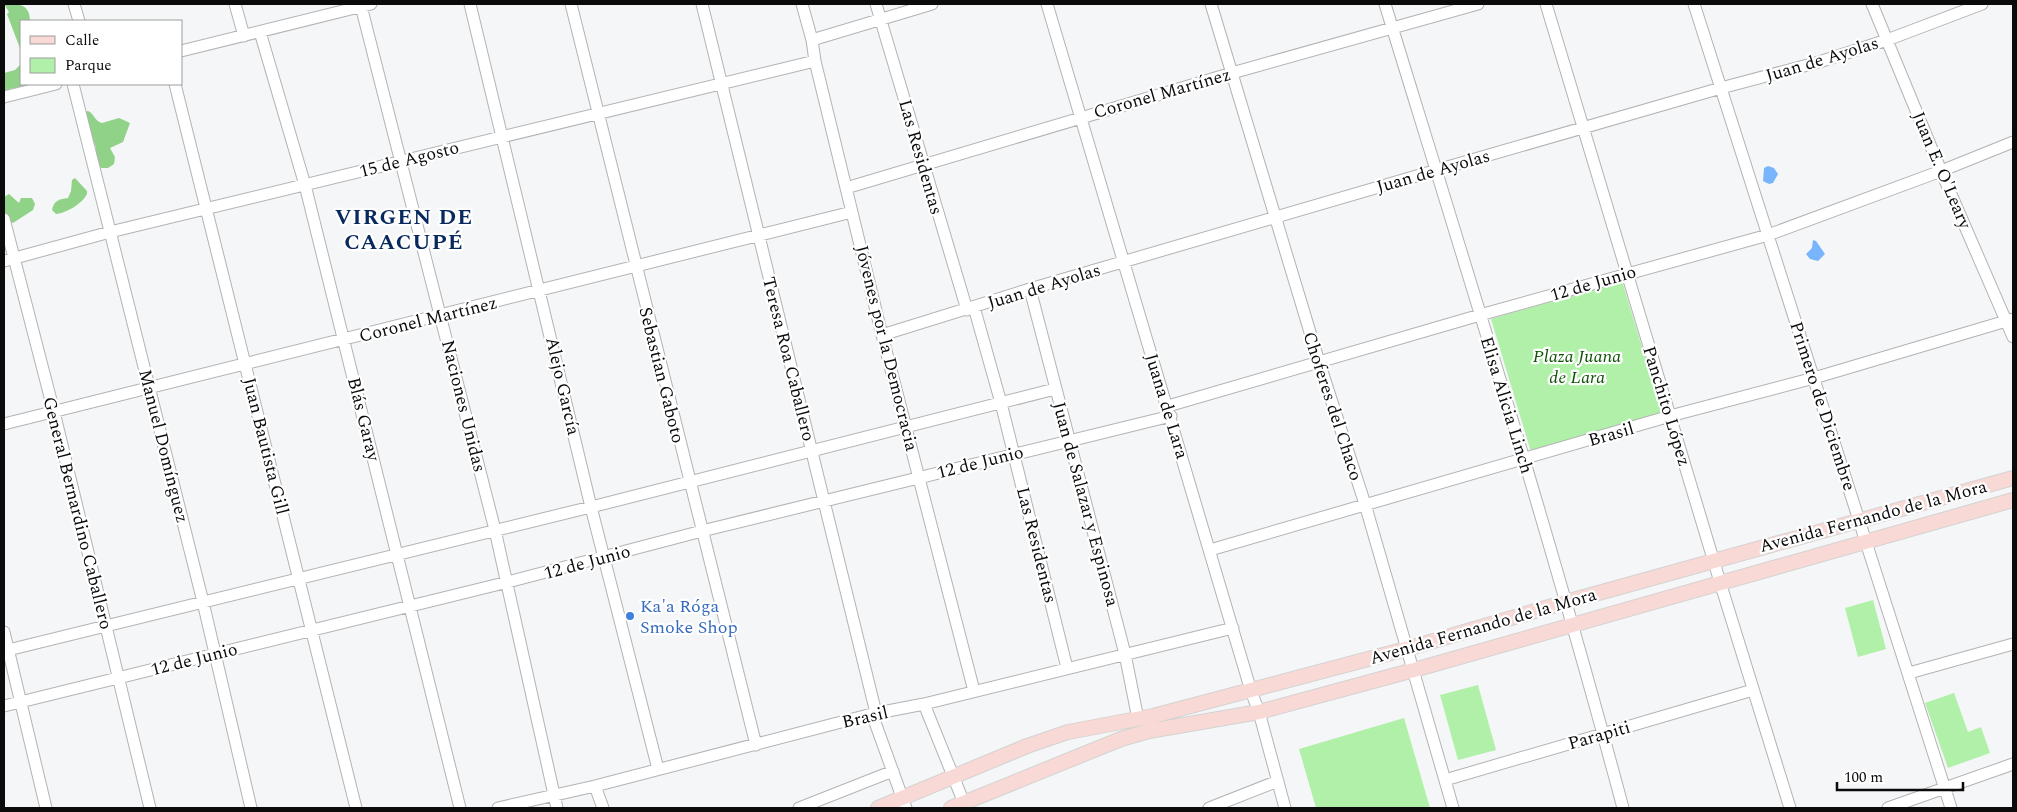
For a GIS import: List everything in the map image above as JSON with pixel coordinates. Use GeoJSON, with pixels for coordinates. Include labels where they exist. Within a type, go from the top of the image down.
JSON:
{"type":"FeatureCollection","features":[{"type":"Feature","properties":{"kind":"main road","name":"Avenida Fernando de la Mora"},"geometry":{"type":"LineString","coordinates":[[878,808],[905,803],[1027,746],[1068,732],[1138,719],[1251,691],[1406,649],[1713,560],[2013,478]]}},
{"type":"Feature","properties":{"kind":"main road","name":"Avenida Fernando de la Mora"},"geometry":{"type":"LineString","coordinates":[[951,808],[965,806],[1120,738],[1149,731],[1259,712],[1414,670],[2013,500]]}},
{"type":"Feature","properties":{"kind":"street"},"geometry":{"type":"LineString","coordinates":[[74,4],[79,20]]}},
{"type":"Feature","properties":{"kind":"street"},"geometry":{"type":"LineString","coordinates":[[235,4],[244,36]]}},
{"type":"Feature","properties":{"kind":"street","name":"Alejo García"},"geometry":{"type":"LineString","coordinates":[[470,4],[591,507],[658,768]]}},
{"type":"Feature","properties":{"kind":"street","name":"Sebastian Gaboto"},"geometry":{"type":"LineString","coordinates":[[571,4],[756,745]]}},
{"type":"Feature","properties":{"kind":"street","name":"Teresa Roa Caballero"},"geometry":{"type":"LineString","coordinates":[[702,4],[720,83],[825,501],[874,714],[905,803]]}},
{"type":"Feature","properties":{"kind":"street","name":"Jóvenes por la Democracia"},"geometry":{"type":"LineString","coordinates":[[802,4],[882,335],[974,691]]}},
{"type":"Feature","properties":{"kind":"street","name":"Las Residentas"},"geometry":{"type":"LineString","coordinates":[[876,4],[923,164],[1001,403],[1067,668]]}},
{"type":"Feature","properties":{"kind":"street"},"geometry":{"type":"LineString","coordinates":[[812,40],[932,4]]}},
{"type":"Feature","properties":{"kind":"street","name":"Juana de Lara"},"geometry":{"type":"LineString","coordinates":[[1047,4],[1251,691],[1259,712],[1285,808]]}},
{"type":"Feature","properties":{"kind":"street","name":"Choferes del Chaco"},"geometry":{"type":"LineString","coordinates":[[1211,4],[1319,362],[1365,504],[1453,808]]}},
{"type":"Feature","properties":{"kind":"street","name":"Elisa Alicia Linch"},"geometry":{"type":"LineString","coordinates":[[1385,4],[1524,459],[1573,625],[1623,808]]}},
{"type":"Feature","properties":{"kind":"street","name":"Coronel Martínez"},"geometry":{"type":"LineString","coordinates":[[846,188],[1232,73],[1478,4]]}},
{"type":"Feature","properties":{"kind":"street","name":"Panchito López"},"geometry":{"type":"LineString","coordinates":[[1546,4],[1713,560],[1790,808]]}},
{"type":"Feature","properties":{"kind":"street","name":"Primero de Diciembre"},"geometry":{"type":"LineString","coordinates":[[1694,4],[1951,808]]}},
{"type":"Feature","properties":{"kind":"street","name":"Juan E. O'Leary"},"geometry":{"type":"LineString","coordinates":[[1872,4],[1941,171],[2010,320],[2013,337]]}},
{"type":"Feature","properties":{"kind":"street","name":"Juan de Ayolas"},"geometry":{"type":"LineString","coordinates":[[882,335],[1275,217],[1721,88],[1819,62],[1886,40],[1982,4]]}},
{"type":"Feature","properties":{"kind":"street"},"geometry":{"type":"LineString","coordinates":[[182,52],[366,5]]}},
{"type":"Feature","properties":{"kind":"street","name":"Naciones Unidas"},"geometry":{"type":"LineString","coordinates":[[366,5],[400,161],[508,582],[557,808]]}},
{"type":"Feature","properties":{"kind":"street","name":"Blás Garay"},"geometry":{"type":"LineString","coordinates":[[260,32],[305,185],[460,808]]}},
{"type":"Feature","properties":{"kind":"street","name":"15 de Agosto"},"geometry":{"type":"LineString","coordinates":[[9,259],[110,232],[815,60]]}},
{"type":"Feature","properties":{"kind":"street"},"geometry":{"type":"LineString","coordinates":[[4,97],[52,85]]}},
{"type":"Feature","properties":{"kind":"street","name":"Manuel Domínguez"},"geometry":{"type":"LineString","coordinates":[[72,85],[216,654],[251,808]]}},
{"type":"Feature","properties":{"kind":"street","name":"Juan Bautista Gill"},"geometry":{"type":"LineString","coordinates":[[175,85],[356,808]]}},
{"type":"Feature","properties":{"kind":"street","name":"12 de Junio"},"geometry":{"type":"LineString","coordinates":[[4,706],[508,582],[702,531],[1068,440],[1169,411],[1319,362],[1626,273],[1768,235],[1941,171],[2013,142]]}},
{"type":"Feature","properties":{"kind":"street","name":"Coronel Martínez"},"geometry":{"type":"LineString","coordinates":[[4,424],[852,212]]}},
{"type":"Feature","properties":{"kind":"street","name":"General Bernardino Caballero"},"geometry":{"type":"LineString","coordinates":[[4,219],[9,259],[54,412],[150,808]]}},
{"type":"Feature","properties":{"kind":"street","name":"Juan de Salazar y Espinosa"},"geometry":{"type":"LineString","coordinates":[[1030,290],[1125,654],[1138,719]]}},
{"type":"Feature","properties":{"kind":"street","name":"Brasil"},"geometry":{"type":"LineString","coordinates":[[1210,550],[1670,416],[1814,378],[2010,320]]}},
{"type":"Feature","properties":{"kind":"street"},"geometry":{"type":"LineString","coordinates":[[6,650],[591,507],[1055,389]]}},
{"type":"Feature","properties":{"kind":"street","name":"Brasil"},"geometry":{"type":"LineString","coordinates":[[498,808],[595,786],[658,768],[874,714],[924,704],[1233,628]]}},
{"type":"Feature","properties":{"kind":"street"},"geometry":{"type":"LineString","coordinates":[[4,632],[6,650],[21,702],[46,808]]}},
{"type":"Feature","properties":{"kind":"street"},"geometry":{"type":"LineString","coordinates":[[1908,673],[2013,644]]}},
{"type":"Feature","properties":{"kind":"street","name":"Parapiti"},"geometry":{"type":"LineString","coordinates":[[1445,780],[1753,690]]}},
{"type":"Feature","properties":{"kind":"street"},"geometry":{"type":"LineString","coordinates":[[924,704],[965,806]]}},
{"type":"Feature","properties":{"kind":"street"},"geometry":{"type":"LineString","coordinates":[[1888,808],[2013,764]]}},
{"type":"Feature","properties":{"kind":"street"},"geometry":{"type":"LineString","coordinates":[[799,808],[893,771]]}},
{"type":"Feature","properties":{"kind":"street"},"geometry":{"type":"LineString","coordinates":[[1210,808],[1278,781]]}},
{"type":"Feature","properties":{"kind":"street"},"geometry":{"type":"LineString","coordinates":[[595,786],[603,808]]}},
{"type":"Feature","properties":{"kind":"green space"},"geometry":{"type":"Polygon","coordinates":[[[4,4],[18,4],[28,11],[30,20],[20,20],[20,48],[7,14],[9,12],[4,4]]]}},
{"type":"Feature","properties":{"kind":"green space"},"geometry":{"type":"Polygon","coordinates":[[[20,65],[20,85],[27,85],[4,91],[4,73],[15,70],[20,65]]]}},
{"type":"Feature","properties":{"kind":"green space"},"geometry":{"type":"Polygon","coordinates":[[[84,112],[92,113],[97,121],[102,123],[119,118],[130,123],[123,142],[110,148],[115,157],[114,164],[108,168],[101,168],[96,159],[96,148],[84,112]]]}},
{"type":"Feature","properties":{"kind":"green space"},"geometry":{"type":"Polygon","coordinates":[[[75,178],[87,191],[85,198],[64,212],[56,214],[52,210],[54,204],[68,198],[72,180],[75,178]]]}},
{"type":"Feature","properties":{"kind":"green space"},"geometry":{"type":"Polygon","coordinates":[[[9,194],[19,203],[21,198],[32,198],[35,204],[33,210],[13,223],[4,218],[4,197],[9,194]]]}},
{"type":"Feature","properties":{"kind":"green space","name":"Plaza Juana de Lara"},"geometry":{"type":"Polygon","coordinates":[[[1622,281],[1662,413],[1531,452],[1491,319],[1622,281]]]}},
{"type":"Feature","properties":{"kind":"green space"},"geometry":{"type":"Polygon","coordinates":[[[1873,600],[1886,649],[1858,657],[1845,608],[1873,600]]]}},
{"type":"Feature","properties":{"kind":"green space"},"geometry":{"type":"Polygon","coordinates":[[[1478,685],[1496,750],[1458,760],[1440,695],[1478,685]]]}},
{"type":"Feature","properties":{"kind":"green space"},"geometry":{"type":"Polygon","coordinates":[[[1954,693],[1968,732],[1981,727],[1990,753],[1948,768],[1925,703],[1954,693]]]}},
{"type":"Feature","properties":{"kind":"green space"},"geometry":{"type":"Polygon","coordinates":[[[1404,718],[1430,808],[1316,808],[1299,749],[1404,718]]]}},
{"type":"Feature","properties":{"kind":"water"},"geometry":{"type":"Polygon","coordinates":[[[1768,166],[1774,168],[1778,174],[1773,183],[1769,184],[1763,181],[1764,168],[1768,166]]]}},
{"type":"Feature","properties":{"kind":"water"},"geometry":{"type":"Polygon","coordinates":[[[1813,240],[1816,241],[1825,254],[1818,261],[1810,259],[1806,254],[1812,248],[1813,240]]]}},
{"type":"Feature","properties":{"kind":"place","name":"Ka'a Róga Smoke Shop"},"geometry":{"type":"Point","coordinates":[630,616]}},
{"type":"Feature","properties":{"kind":"district","name":"VIRGEN DE CAACUPÉ"},"geometry":{"type":"Point","coordinates":[404,229]}}]}
